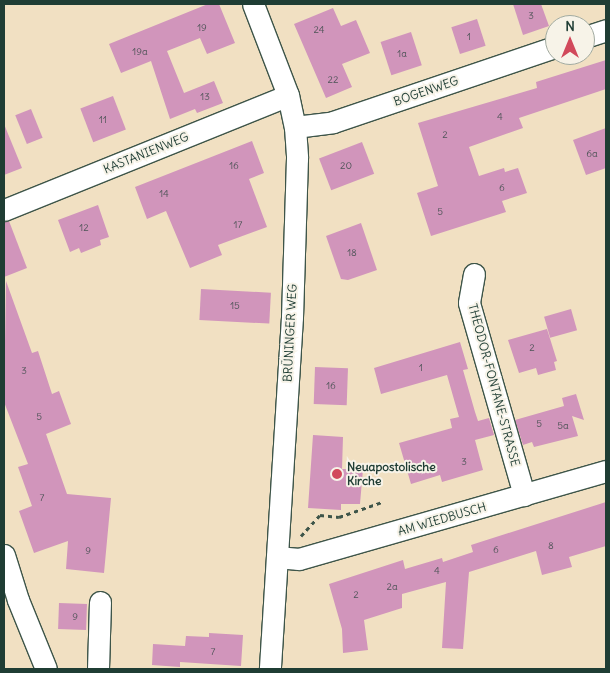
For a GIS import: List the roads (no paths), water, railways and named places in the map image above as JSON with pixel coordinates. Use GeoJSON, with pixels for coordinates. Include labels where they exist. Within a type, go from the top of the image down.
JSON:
{"type":"FeatureCollection","features":[{"type":"Feature","properties":{"kind":"street","name":"BRÜNINGER WEG"},"geometry":{"type":"LineString","coordinates":[[253,4],[288,95],[295,127],[292,317],[270,669]]}},
{"type":"Feature","properties":{"kind":"street","name":"BOGENWEG"},"geometry":{"type":"LineString","coordinates":[[295,127],[333,122],[545,50]]}},
{"type":"Feature","properties":{"kind":"street","name":"KASTANIENWEG"},"geometry":{"type":"LineString","coordinates":[[4,210],[288,95]]}},
{"type":"Feature","properties":{"kind":"street","name":"THEODOR-FONTANE-STRASSE"},"geometry":{"type":"LineString","coordinates":[[474,274],[470,303],[524,495]]}},
{"type":"Feature","properties":{"kind":"street","name":"AM WIEDBUSCH"},"geometry":{"type":"LineString","coordinates":[[277,557],[299,559],[606,471]]}},
{"type":"Feature","properties":{"kind":"street"},"geometry":{"type":"LineString","coordinates":[[4,555],[18,600],[46,669]]}},
{"type":"Feature","properties":{"kind":"street"},"geometry":{"type":"LineString","coordinates":[[98,669],[100,602]]}},
{"type":"Feature","properties":{"kind":"place","name":"Neuapostolische Kirche"},"geometry":{"type":"Point","coordinates":[337,474]}}]}
